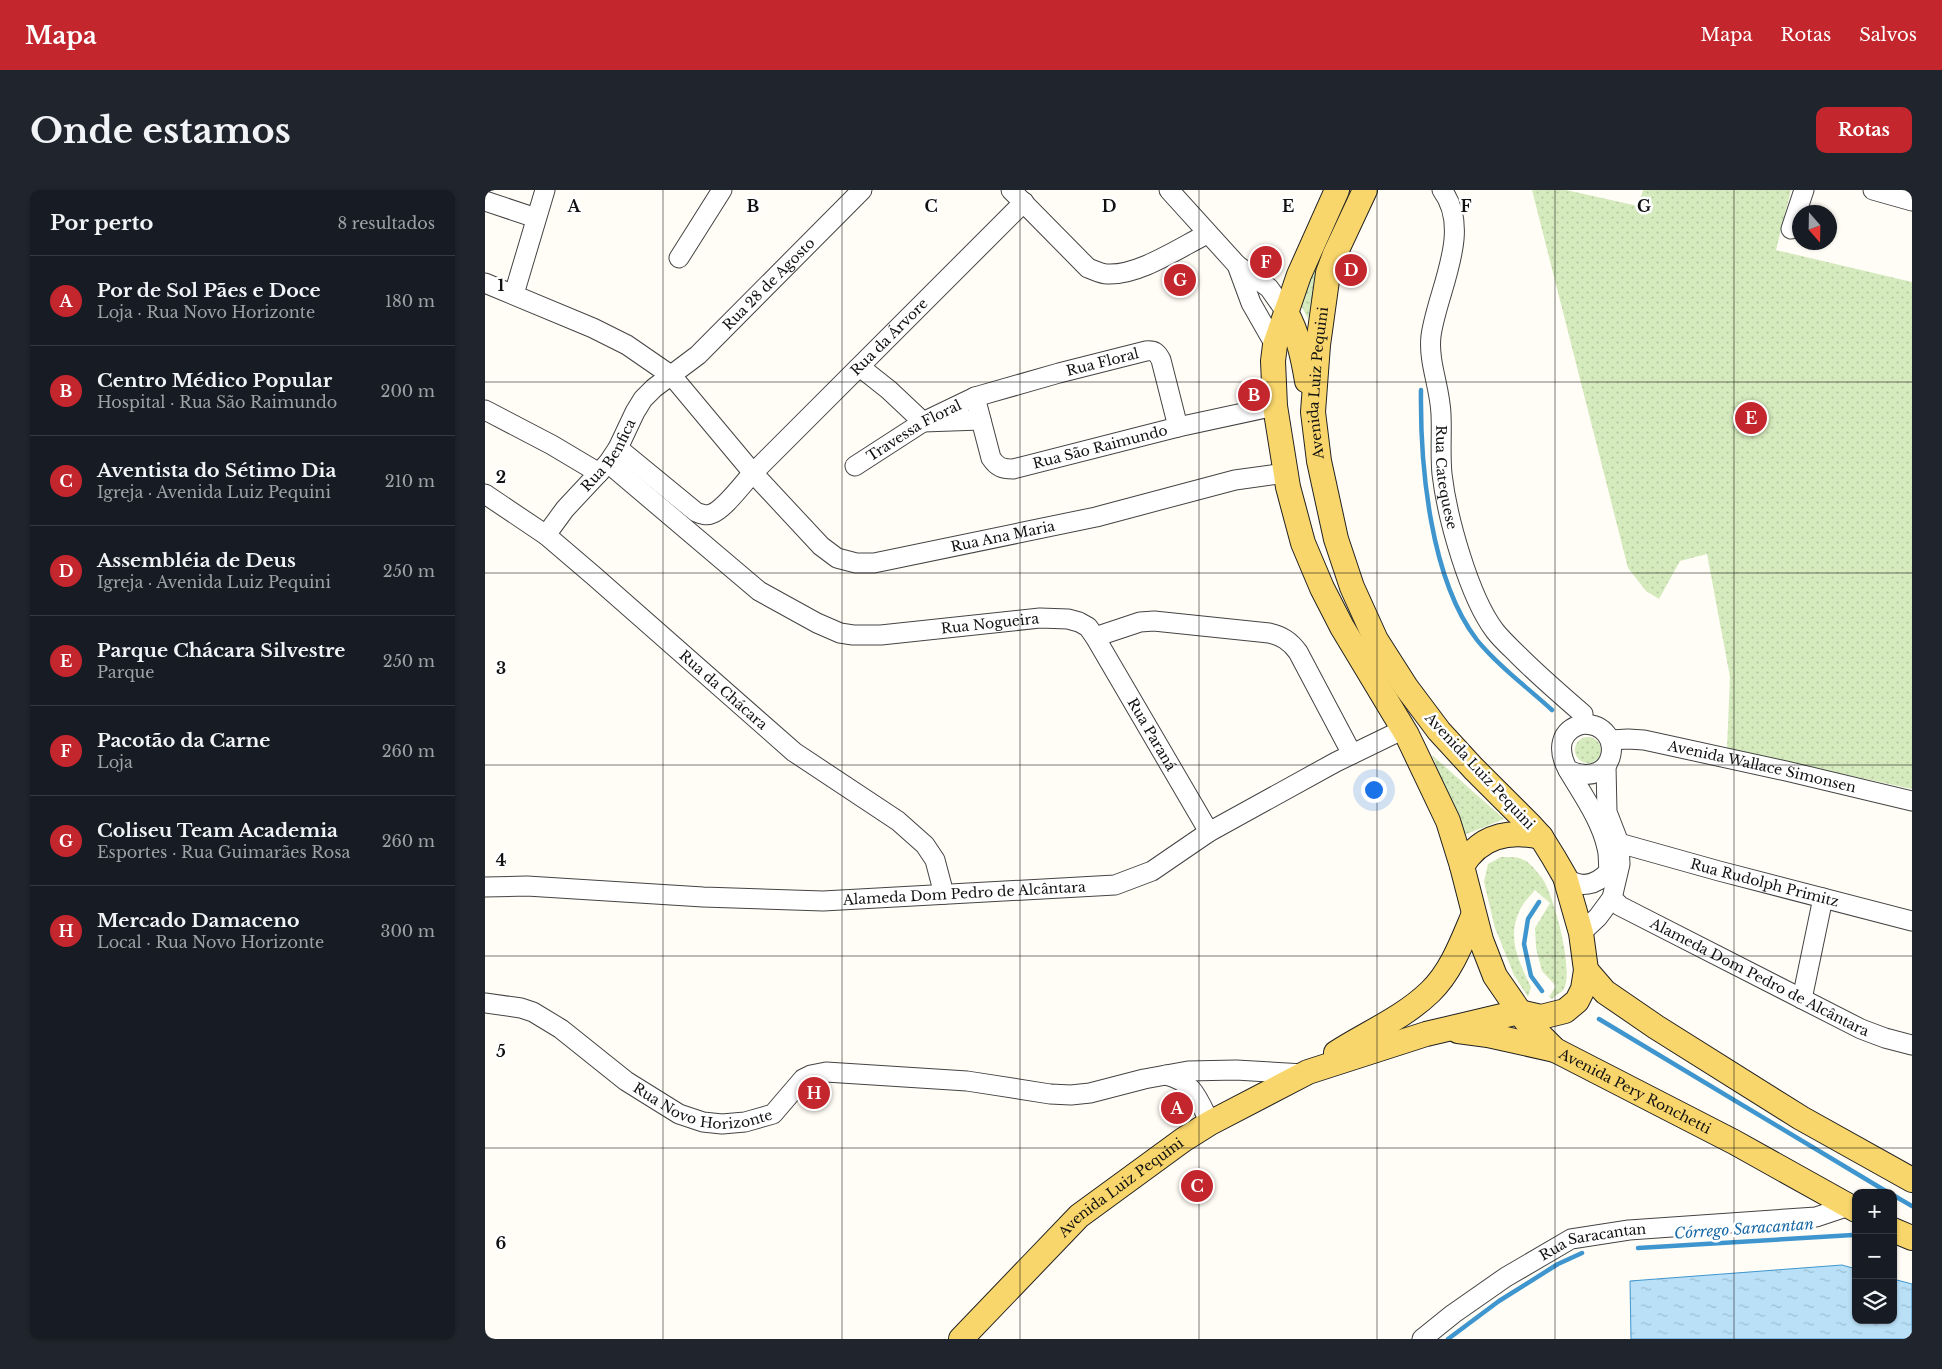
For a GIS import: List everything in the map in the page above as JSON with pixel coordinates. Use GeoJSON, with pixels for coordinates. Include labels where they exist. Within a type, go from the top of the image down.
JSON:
{"type":"FeatureCollection","features":[{"type":"Feature","properties":{"kind":"main road","name":"Avenida Luiz Pequini"},"geometry":{"type":"LineString","coordinates":[[1306,1074],[1351,1043],[1413,1006],[1431,991],[1456,955],[1473,916],[1462,866],[1447,822],[1428,777],[1404,729],[1355,650],[1323,588],[1303,543],[1285,473],[1275,406],[1273,360],[1275,345],[1299,275],[1337,190]]}},
{"type":"Feature","properties":{"kind":"main road","name":"Avenida Luiz Pequini"},"geometry":{"type":"LineString","coordinates":[[961,1339],[1079,1216],[1183,1140],[1210,1123],[1306,1074],[1382,1048],[1443,1030],[1519,1012],[1541,1017],[1565,1011],[1577,1001],[1582,992],[1586,970],[1581,933],[1565,878],[1541,837],[1439,731],[1406,687],[1376,640],[1352,588],[1336,539],[1319,461],[1313,412],[1319,332],[1328,273],[1365,190]]}},
{"type":"Feature","properties":{"kind":"main road"},"geometry":{"type":"LineString","coordinates":[[1286,312],[1300,347],[1313,412]]}},
{"type":"Feature","properties":{"kind":"main road"},"geometry":{"type":"LineString","coordinates":[[1462,866],[1474,850],[1500,836],[1522,834],[1541,837]]}},
{"type":"Feature","properties":{"kind":"main road","name":"Avenida Pery Ronchetti"},"geometry":{"type":"LineString","coordinates":[[1473,916],[1495,976],[1526,1021],[1555,1050],[1735,1142],[1852,1208]]}},
{"type":"Feature","properties":{"kind":"main road"},"geometry":{"type":"LineString","coordinates":[[1586,970],[1605,992],[1656,1028],[1801,1118],[1912,1180]]}},
{"type":"Feature","properties":{"kind":"main road"},"geometry":{"type":"LineString","coordinates":[[1443,1030],[1467,1031],[1555,1050]]}},
{"type":"Feature","properties":{"kind":"main road"},"geometry":{"type":"LineString","coordinates":[[1897,1232],[1912,1238]]}},
{"type":"Feature","properties":{"kind":"street"},"geometry":{"type":"LineString","coordinates":[[514,294],[535,218],[545,190]]}},
{"type":"Feature","properties":{"kind":"street"},"geometry":{"type":"LineString","coordinates":[[679,258],[722,190]]}},
{"type":"Feature","properties":{"kind":"street","name":"Rua 28 de Agosto"},"geometry":{"type":"LineString","coordinates":[[671,376],[698,355],[862,190]]}},
{"type":"Feature","properties":{"kind":"street"},"geometry":{"type":"LineString","coordinates":[[1169,190],[1237,265],[1269,288],[1286,312]]}},
{"type":"Feature","properties":{"kind":"street","name":"Rua Catequese"},"geometry":{"type":"LineString","coordinates":[[1442,190],[1453,209],[1455,228],[1430,349],[1440,402],[1442,475],[1451,518],[1474,592],[1488,621],[1496,633],[1536,673],[1583,714],[1583,724]]}},
{"type":"Feature","properties":{"kind":"street"},"geometry":{"type":"LineString","coordinates":[[1791,229],[1804,190]]}},
{"type":"Feature","properties":{"kind":"street"},"geometry":{"type":"LineString","coordinates":[[1873,190],[1912,201]]}},
{"type":"Feature","properties":{"kind":"street"},"geometry":{"type":"LineString","coordinates":[[1018,196],[1088,268],[1104,274],[1123,274],[1138,269],[1207,234]]}},
{"type":"Feature","properties":{"kind":"street","name":"Rua da Árvore"},"geometry":{"type":"LineString","coordinates":[[609,461],[696,512],[705,515],[719,510],[753,472],[860,367],[1018,196]]}},
{"type":"Feature","properties":{"kind":"street"},"geometry":{"type":"LineString","coordinates":[[485,201],[535,218]]}},
{"type":"Feature","properties":{"kind":"street"},"geometry":{"type":"LineString","coordinates":[[1237,265],[1251,303],[1275,345]]}},
{"type":"Feature","properties":{"kind":"street","name":"Rua Ana Maria"},"geometry":{"type":"LineString","coordinates":[[485,283],[593,328],[627,345],[671,376],[753,472],[821,546],[837,558],[856,563],[874,563],[1095,517],[1235,480],[1285,473]]}},
{"type":"Feature","properties":{"kind":"street","name":"Rua Floral"},"geometry":{"type":"LineString","coordinates":[[975,397],[1146,350],[1153,350],[1158,353],[1161,360],[1178,427]]}},
{"type":"Feature","properties":{"kind":"street"},"geometry":{"type":"LineString","coordinates":[[860,367],[889,390],[923,422],[981,420]]}},
{"type":"Feature","properties":{"kind":"street","name":"Rua Benfica"},"geometry":{"type":"LineString","coordinates":[[546,535],[565,509],[609,461],[643,399],[671,376]]}},
{"type":"Feature","properties":{"kind":"street","name":"Rua São Raimundo"},"geometry":{"type":"LineString","coordinates":[[975,397],[991,458],[995,465],[1002,469],[1013,469],[1178,427],[1275,406]]}},
{"type":"Feature","properties":{"kind":"street","name":"Travessa Floral"},"geometry":{"type":"LineString","coordinates":[[855,466],[923,422],[975,397]]}},
{"type":"Feature","properties":{"kind":"street"},"geometry":{"type":"LineString","coordinates":[[485,410],[552,444],[609,461]]}},
{"type":"Feature","properties":{"kind":"street","name":"Rua Nogueira"},"geometry":{"type":"LineString","coordinates":[[609,461],[759,591],[817,623],[840,633],[881,635],[1040,618],[1068,619],[1079,622],[1087,627],[1095,637]]}},
{"type":"Feature","properties":{"kind":"street","name":"Rua da Chácara"},"geometry":{"type":"LineString","coordinates":[[485,494],[546,535],[794,752],[898,821],[925,845],[935,860],[944,894]]}},
{"type":"Feature","properties":{"kind":"street"},"geometry":{"type":"LineString","coordinates":[[1095,637],[1140,622],[1154,621],[1269,633],[1280,636],[1291,643],[1299,652],[1352,754]]}},
{"type":"Feature","properties":{"kind":"street","name":"Rua Paraná"},"geometry":{"type":"LineString","coordinates":[[1095,637],[1209,832]]}},
{"type":"Feature","properties":{"kind":"street"},"geometry":{"type":"LineString","coordinates":[[1565,878],[1576,884],[1588,885],[1601,879],[1609,871],[1605,836],[1595,815],[1568,770],[1562,758],[1561,745],[1567,733],[1577,726],[1590,724],[1602,730],[1611,740],[1612,754],[1606,766],[1600,772],[1592,775],[1584,775],[1568,770]]}},
{"type":"Feature","properties":{"kind":"street","name":"Alameda Dom Pedro de Alcântara"},"geometry":{"type":"LineString","coordinates":[[485,887],[527,886],[803,901],[1115,884],[1152,871],[1209,832],[1352,754],[1404,729]]}},
{"type":"Feature","properties":{"kind":"street","name":"Avenida Wallace Simonsen"},"geometry":{"type":"LineString","coordinates":[[1611,740],[1628,739],[1658,743],[1912,801]]}},
{"type":"Feature","properties":{"kind":"street"},"geometry":{"type":"LineString","coordinates":[[1581,933],[1598,917],[1612,898],[1620,864],[1619,843],[1607,812],[1606,766]]}},
{"type":"Feature","properties":{"kind":"street","name":"Rua Rudolph Primitz"},"geometry":{"type":"LineString","coordinates":[[1619,843],[1719,872],[1912,921]]}},
{"type":"Feature","properties":{"kind":"street","name":"Alameda Dom Pedro de Alcântara"},"geometry":{"type":"LineString","coordinates":[[1612,898],[1620,906],[1861,1029],[1912,1045]]}},
{"type":"Feature","properties":{"kind":"street"},"geometry":{"type":"LineString","coordinates":[[1802,999],[1823,898]]}},
{"type":"Feature","properties":{"kind":"street","name":"Rua Novo Horizonte"},"geometry":{"type":"LineString","coordinates":[[485,1003],[521,1008],[533,1012],[561,1029],[626,1081],[679,1114],[703,1122],[722,1124],[745,1122],[773,1114],[803,1079],[826,1072],[967,1082],[1050,1094],[1071,1095],[1188,1071],[1236,1070],[1306,1074]]}},
{"type":"Feature","properties":{"kind":"street"},"geometry":{"type":"LineString","coordinates":[[1199,1102],[1203,1087],[1210,1079],[1224,1072],[1236,1070],[1249,1080],[1254,1090],[1254,1099]]}},
{"type":"Feature","properties":{"kind":"street"},"geometry":{"type":"LineString","coordinates":[[1166,1075],[1186,1083],[1210,1123]]}},
{"type":"Feature","properties":{"kind":"street","name":"Rua Saracantan"},"geometry":{"type":"LineString","coordinates":[[1422,1339],[1453,1314],[1506,1277],[1571,1239],[1629,1230],[1816,1217],[1852,1208]]}},
{"type":"Feature","properties":{"kind":"green space"},"geometry":{"type":"Polygon","coordinates":[[[1532,190],[1566,190],[1638,206],[1643,190],[1791,190],[1776,250],[1912,282],[1912,789],[1727,749],[1730,677],[1707,554],[1680,561],[1659,599],[1646,591],[1628,568],[1532,190]]]}},
{"type":"Feature","properties":{"kind":"green space"},"geometry":{"type":"Polygon","coordinates":[[[1323,249],[1308,319],[1299,301],[1323,249]]]}},
{"type":"Feature","properties":{"kind":"green space"},"geometry":{"type":"Polygon","coordinates":[[[1588,737],[1597,741],[1601,750],[1597,759],[1588,763],[1579,759],[1575,750],[1579,741],[1588,737]]]}},
{"type":"Feature","properties":{"kind":"green space"},"geometry":{"type":"Polygon","coordinates":[[[1432,755],[1504,819],[1464,835],[1432,755]]]}},
{"type":"Feature","properties":{"kind":"green space"},"geometry":{"type":"Polygon","coordinates":[[[1501,857],[1523,859],[1528,863],[1542,878],[1552,900],[1565,950],[1566,979],[1564,989],[1552,999],[1549,997],[1556,986],[1542,971],[1536,948],[1535,928],[1550,903],[1535,890],[1522,906],[1516,922],[1514,941],[1522,969],[1531,987],[1528,997],[1514,975],[1495,928],[1484,882],[1488,864],[1501,857]]]}},
{"type":"Feature","properties":{"kind":"water"},"geometry":{"type":"Polygon","coordinates":[[[1842,1265],[1852,1268],[1852,1324],[1897,1324],[1897,1280],[1912,1284],[1912,1339],[1631,1339],[1630,1281],[1842,1265]]]}},
{"type":"Feature","properties":{"kind":"waterway"},"geometry":{"type":"LineString","coordinates":[[1421,390],[1421,420],[1426,486],[1438,554],[1448,586],[1461,615],[1477,640],[1503,667],[1552,710]]}},
{"type":"Feature","properties":{"kind":"waterway"},"geometry":{"type":"LineString","coordinates":[[1539,902],[1528,919],[1524,944],[1531,976],[1542,991]]}},
{"type":"Feature","properties":{"kind":"waterway"},"geometry":{"type":"LineString","coordinates":[[1599,1019],[1882,1189]]}},
{"type":"Feature","properties":{"kind":"waterway"},"geometry":{"type":"LineString","coordinates":[[1897,1197],[1912,1206]]}},
{"type":"Feature","properties":{"kind":"waterway","name":"Córrego Saracantan"},"geometry":{"type":"LineString","coordinates":[[1638,1248],[1852,1235]]}},
{"type":"Feature","properties":{"kind":"waterway","name":"Córrego Saracantan"},"geometry":{"type":"LineString","coordinates":[[1448,1339],[1499,1301],[1558,1264],[1582,1253]]}},
{"type":"Feature","properties":{"kind":"place","name":"Pacotão da Carne"},"geometry":{"type":"Point","coordinates":[1266,262]}},
{"type":"Feature","properties":{"kind":"place","name":"Assembléia de Deus"},"geometry":{"type":"Point","coordinates":[1351,270]}},
{"type":"Feature","properties":{"kind":"place","name":"Coliseu Team Academia"},"geometry":{"type":"Point","coordinates":[1180,280]}},
{"type":"Feature","properties":{"kind":"place","name":"Centro Médico Popular"},"geometry":{"type":"Point","coordinates":[1254,395]}},
{"type":"Feature","properties":{"kind":"place","name":"Parque Chácara Silvestre"},"geometry":{"type":"Point","coordinates":[1751,418]}},
{"type":"Feature","properties":{"kind":"place","name":"Mercado Damaceno"},"geometry":{"type":"Point","coordinates":[814,1093]}},
{"type":"Feature","properties":{"kind":"place","name":"Por de Sol Pães e Doce"},"geometry":{"type":"Point","coordinates":[1177,1108]}},
{"type":"Feature","properties":{"kind":"place","name":"Aventista do Sétimo Dia"},"geometry":{"type":"Point","coordinates":[1197,1186]}}]}
